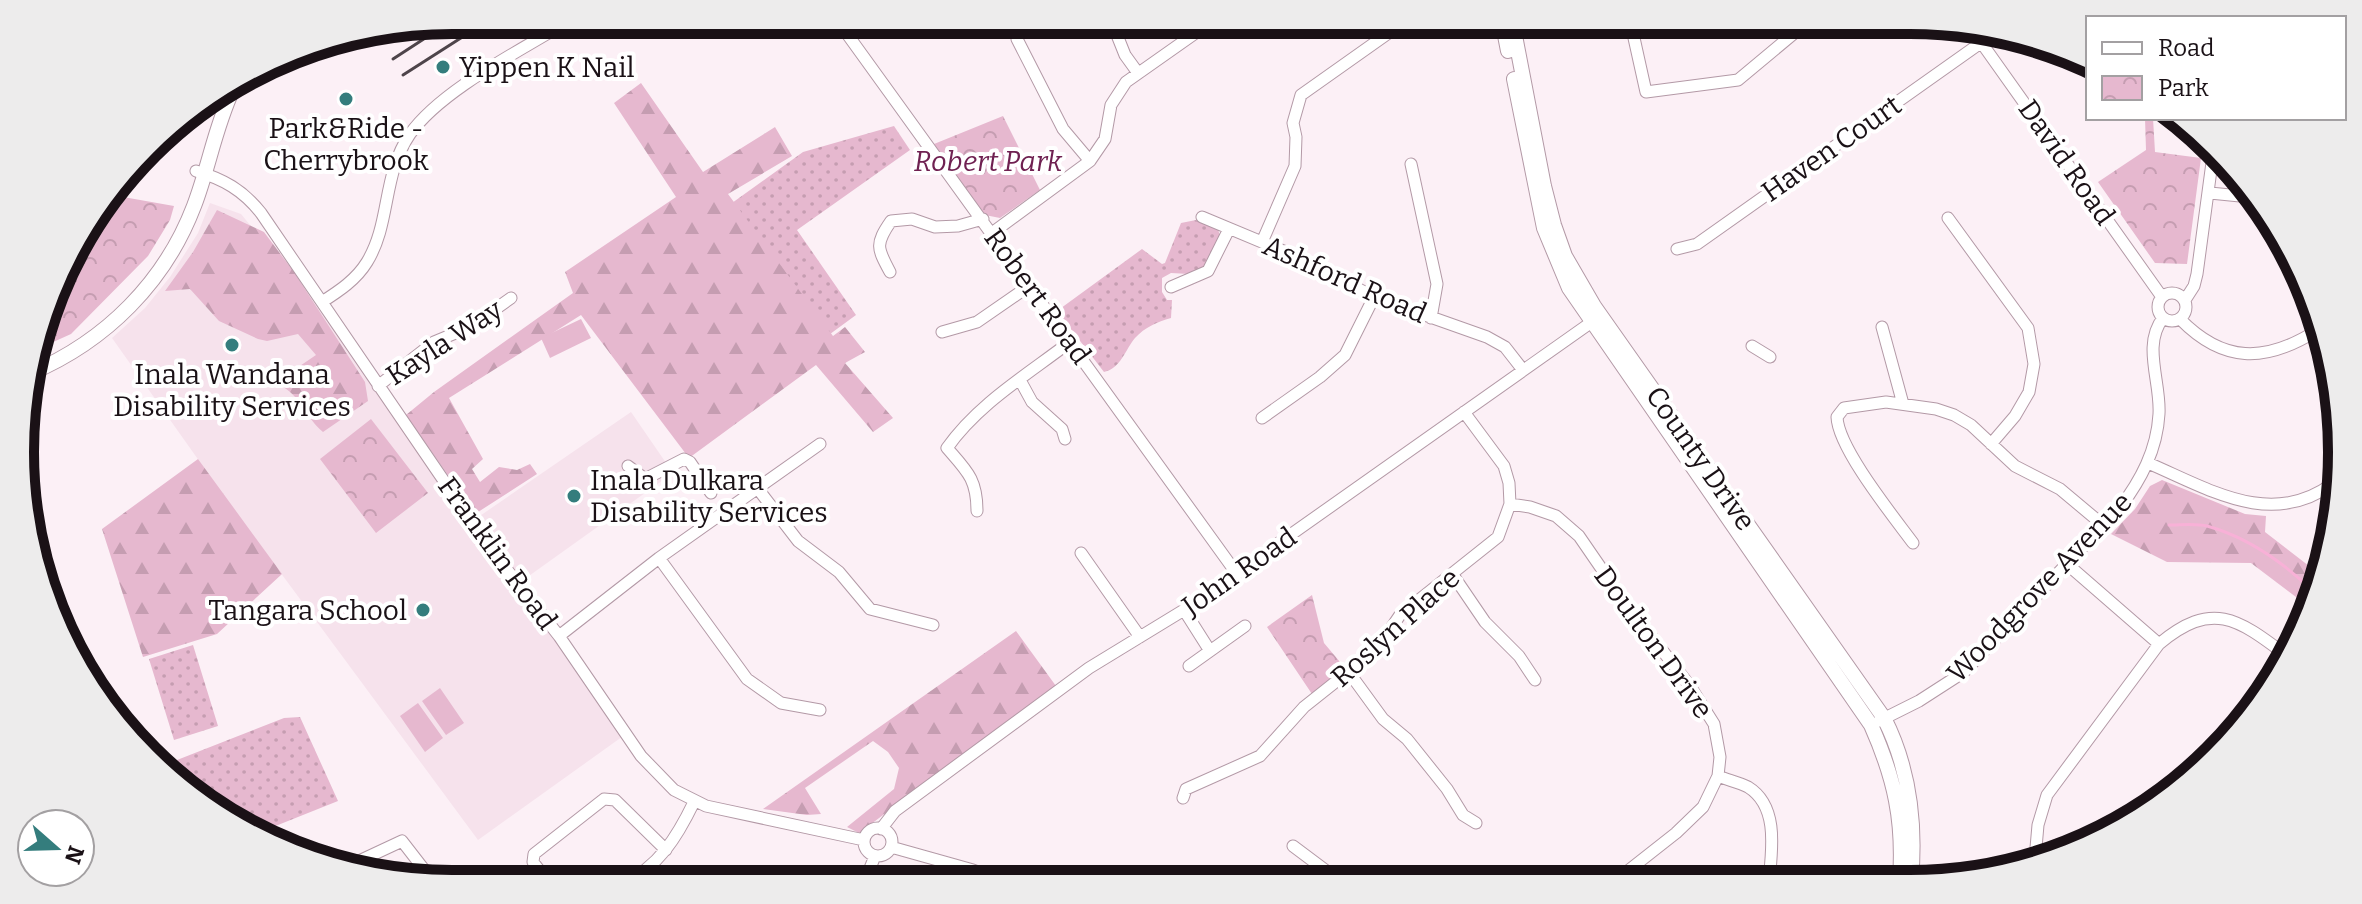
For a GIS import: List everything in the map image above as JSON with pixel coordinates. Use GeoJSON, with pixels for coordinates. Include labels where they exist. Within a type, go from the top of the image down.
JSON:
{"type":"FeatureCollection","features":[{"type":"Feature","properties":{"kind":"main road","name":"County Drive"},"geometry":{"type":"LineString","coordinates":[[1505,34],[1544,228],[1569,288],[1596,319],[1900,755],[1908,783],[1914,856],[1912,870]]}},
{"type":"Feature","properties":{"kind":"main road","name":"County Drive"},"geometry":{"type":"LineString","coordinates":[[1515,34],[1554,225],[1596,319]]}},
{"type":"Feature","properties":{"kind":"main road"},"geometry":{"type":"LineString","coordinates":[[45,356],[114,311],[136,288],[167,243],[229,98]]}},
{"type":"Feature","properties":{"kind":"main road"},"geometry":{"type":"LineString","coordinates":[[43,368],[121,316],[141,294],[177,243],[194,205],[217,106]]}},
{"type":"Feature","properties":{"kind":"main road","name":"County Drive"},"geometry":{"type":"LineString","coordinates":[[1877,721],[1901,819],[1901,870]]}},
{"type":"Feature","properties":{"kind":"street"},"geometry":{"type":"LineString","coordinates":[[322,302],[355,278],[371,254],[394,166],[418,124],[453,93],[548,34]]}},
{"type":"Feature","properties":{"kind":"street","name":"Robert Road"},"geometry":{"type":"LineString","coordinates":[[847,34],[1237,574]]}},
{"type":"Feature","properties":{"kind":"street"},"geometry":{"type":"LineString","coordinates":[[1117,34],[1125,55],[1138,73]]}},
{"type":"Feature","properties":{"kind":"street"},"geometry":{"type":"LineString","coordinates":[[992,233],[1090,161],[1105,139],[1111,105],[1117,93],[1138,73],[1194,34]]}},
{"type":"Feature","properties":{"kind":"street"},"geometry":{"type":"LineString","coordinates":[[1262,242],[1295,166],[1293,123],[1301,95],[1387,34]]}},
{"type":"Feature","properties":{"kind":"street"},"geometry":{"type":"LineString","coordinates":[[1633,34],[1646,92],[1738,80],[1793,34]]}},
{"type":"Feature","properties":{"kind":"street"},"geometry":{"type":"LineString","coordinates":[[1017,39],[1063,129],[1090,161]]}},
{"type":"Feature","properties":{"kind":"street","name":"Haven Court"},"geometry":{"type":"LineString","coordinates":[[1677,249],[1697,244],[1982,42]]}},
{"type":"Feature","properties":{"kind":"street","name":"David Road"},"geometry":{"type":"LineString","coordinates":[[1982,42],[2162,297]]}},
{"type":"Feature","properties":{"kind":"street"},"geometry":{"type":"LineString","coordinates":[[2185,300],[2174,293],[2162,297],[2158,305],[2163,318],[2171,321],[2180,319],[2185,313],[2185,300],[2194,286],[2212,163]]}},
{"type":"Feature","properties":{"kind":"street"},"geometry":{"type":"LineString","coordinates":[[1411,164],[1436,273],[1437,292],[1431,318]]}},
{"type":"Feature","properties":{"kind":"street","name":"Franklin Road"},"geometry":{"type":"LineString","coordinates":[[200,172],[233,185],[255,204],[504,566],[559,636],[641,756],[674,790],[716,810],[864,840]]}},
{"type":"Feature","properties":{"kind":"street"},"geometry":{"type":"LineString","coordinates":[[2210,193],[2240,196]]}},
{"type":"Feature","properties":{"kind":"street","name":"Ashford Road"},"geometry":{"type":"LineString","coordinates":[[1202,217],[1320,268],[1374,297],[1496,341],[1515,357],[1523,370]]}},
{"type":"Feature","properties":{"kind":"street"},"geometry":{"type":"LineString","coordinates":[[1948,218],[2028,328],[2034,364],[2029,392],[2015,416],[1991,444]]}},
{"type":"Feature","properties":{"kind":"street"},"geometry":{"type":"LineString","coordinates":[[890,272],[880,253],[879,239],[891,221],[912,219],[935,227],[958,226],[983,219]]}},
{"type":"Feature","properties":{"kind":"street"},"geometry":{"type":"LineString","coordinates":[[1171,287],[1208,271],[1229,229]]}},
{"type":"Feature","properties":{"kind":"street"},"geometry":{"type":"LineString","coordinates":[[942,332],[977,322],[1029,286]]}},
{"type":"Feature","properties":{"kind":"street"},"geometry":{"type":"LineString","coordinates":[[1262,418],[1320,377],[1345,355],[1374,297]]}},
{"type":"Feature","properties":{"kind":"street","name":"Kayla Way"},"geometry":{"type":"LineString","coordinates":[[378,386],[434,342],[470,327],[511,298]]}},
{"type":"Feature","properties":{"kind":"street","name":"Woodgrove Avenue"},"geometry":{"type":"LineString","coordinates":[[1877,721],[1919,701],[1964,672],[2131,493],[2148,463],[2159,415],[2152,346],[2154,334],[2163,318]]}},
{"type":"Feature","properties":{"kind":"street","name":"John Road"},"geometry":{"type":"LineString","coordinates":[[881,829],[895,811],[1089,668],[1237,574],[1596,319]]}},
{"type":"Feature","properties":{"kind":"street"},"geometry":{"type":"LineString","coordinates":[[2180,319],[2197,337],[2213,346],[2235,352],[2261,354],[2277,351],[2311,334]]}},
{"type":"Feature","properties":{"kind":"street"},"geometry":{"type":"LineString","coordinates":[[1882,327],[1903,404]]}},
{"type":"Feature","properties":{"kind":"street"},"geometry":{"type":"LineString","coordinates":[[977,511],[977,491],[947,448],[958,432],[998,393],[1071,341]]}},
{"type":"Feature","properties":{"kind":"street"},"geometry":{"type":"LineString","coordinates":[[1752,346],[1770,357]]}},
{"type":"Feature","properties":{"kind":"street"},"geometry":{"type":"LineString","coordinates":[[1020,380],[1032,402],[1062,429],[1065,439]]}},
{"type":"Feature","properties":{"kind":"street"},"geometry":{"type":"LineString","coordinates":[[1913,543],[1837,429],[1837,417],[1844,408],[1886,402],[1936,409],[1954,415],[1971,425],[2015,466],[2060,489],[2103,525]]}},
{"type":"Feature","properties":{"kind":"street"},"geometry":{"type":"LineString","coordinates":[[1464,412],[1504,466],[1510,504]]}},
{"type":"Feature","properties":{"kind":"street"},"geometry":{"type":"LineString","coordinates":[[559,636],[659,558],[820,444]]}},
{"type":"Feature","properties":{"kind":"street"},"geometry":{"type":"LineString","coordinates":[[628,466],[645,479],[684,459],[690,462],[711,493]]}},
{"type":"Feature","properties":{"kind":"street"},"geometry":{"type":"LineString","coordinates":[[2148,463],[2248,503],[2271,507],[2300,502],[2326,487]]}},
{"type":"Feature","properties":{"kind":"street"},"geometry":{"type":"LineString","coordinates":[[758,489],[798,541],[839,572],[870,609],[933,625]]}},
{"type":"Feature","properties":{"kind":"street","name":"Roslyn Place"},"geometry":{"type":"LineString","coordinates":[[1183,798],[1186,789],[1260,756],[1304,707],[1377,649],[1400,615],[1498,537],[1510,504]]}},
{"type":"Feature","properties":{"kind":"street","name":"Doulton Drive"},"geometry":{"type":"LineString","coordinates":[[1510,504],[1556,516],[1579,536],[1623,600],[1690,686],[1714,724],[1720,757],[1718,776]]}},
{"type":"Feature","properties":{"kind":"street"},"geometry":{"type":"LineString","coordinates":[[1081,553],[1140,637]]}},
{"type":"Feature","properties":{"kind":"street"},"geometry":{"type":"LineString","coordinates":[[659,558],[747,679],[781,703],[820,710]]}},
{"type":"Feature","properties":{"kind":"street"},"geometry":{"type":"LineString","coordinates":[[2067,564],[2159,644]]}},
{"type":"Feature","properties":{"kind":"street"},"geometry":{"type":"LineString","coordinates":[[1453,575],[1485,622],[1519,656],[1535,680]]}},
{"type":"Feature","properties":{"kind":"street"},"geometry":{"type":"LineString","coordinates":[[1184,610],[1210,651]]}},
{"type":"Feature","properties":{"kind":"street"},"geometry":{"type":"LineString","coordinates":[[2036,851],[2038,825],[2047,795],[2159,644],[2180,627],[2200,619],[2221,618],[2253,630],[2278,649]]}},
{"type":"Feature","properties":{"kind":"street"},"geometry":{"type":"LineString","coordinates":[[1189,666],[1245,626]]}},
{"type":"Feature","properties":{"kind":"street"},"geometry":{"type":"LineString","coordinates":[[1348,671],[1383,719],[1407,739],[1447,789],[1463,815],[1476,823]]}},
{"type":"Feature","properties":{"kind":"street"},"geometry":{"type":"LineString","coordinates":[[1629,870],[1703,807],[1718,776],[1749,788],[1766,805],[1773,837],[1770,870]]}},
{"type":"Feature","properties":{"kind":"street"},"geometry":{"type":"LineString","coordinates":[[539,870],[533,862],[534,854],[604,799],[615,800],[666,850]]}},
{"type":"Feature","properties":{"kind":"street"},"geometry":{"type":"LineString","coordinates":[[646,870],[666,850],[694,802]]}},
{"type":"Feature","properties":{"kind":"street"},"geometry":{"type":"LineString","coordinates":[[881,829],[891,838],[891,847],[886,853],[875,856],[868,852],[864,840],[868,832],[881,829]]}},
{"type":"Feature","properties":{"kind":"street"},"geometry":{"type":"LineString","coordinates":[[361,860],[402,841],[424,869]]}},
{"type":"Feature","properties":{"kind":"street"},"geometry":{"type":"LineString","coordinates":[[1293,846],[1325,870]]}},
{"type":"Feature","properties":{"kind":"street"},"geometry":{"type":"LineString","coordinates":[[891,847],[973,870]]}},
{"type":"Feature","properties":{"kind":"street"},"geometry":{"type":"LineString","coordinates":[[869,870],[875,856]]}},
{"type":"Feature","properties":{"kind":"shaded area","name":"Tangara School"},"geometry":{"type":"Polygon","coordinates":[[[210,203],[241,214],[353,351],[626,734],[478,840],[224,496],[112,338],[145,308],[170,277],[198,233],[210,203]]]}},
{"type":"Feature","properties":{"kind":"shaded area","name":"Inala Dulkara Disability Services"},"geometry":{"type":"Polygon","coordinates":[[[631,412],[673,473],[519,583],[474,520],[631,412]]]}},
{"type":"Feature","properties":{"kind":"green space"},"geometry":{"type":"Polygon","coordinates":[[[641,83],[703,172],[775,127],[792,156],[728,194],[833,336],[845,327],[865,352],[845,363],[893,418],[873,432],[816,365],[689,458],[581,315],[449,398],[483,459],[472,469],[480,482],[499,467],[517,470],[530,464],[537,474],[475,514],[406,415],[573,293],[565,272],[676,197],[614,103],[641,83]]]}},
{"type":"Feature","properties":{"kind":"green space","name":"Robert Park"},"geometry":{"type":"Polygon","coordinates":[[[1003,116],[1040,190],[1000,218],[985,215],[934,144],[1003,116]]]}},
{"type":"Feature","properties":{"kind":"green space"},"geometry":{"type":"Polygon","coordinates":[[[2145,120],[2153,120],[2155,152],[2201,158],[2187,264],[2155,263],[2098,182],[2146,150],[2145,120]]]}},
{"type":"Feature","properties":{"kind":"green space"},"geometry":{"type":"Polygon","coordinates":[[[894,126],[910,150],[797,230],[856,315],[826,337],[732,203],[803,152],[894,126]]]}},
{"type":"Feature","properties":{"kind":"green space"},"geometry":{"type":"Polygon","coordinates":[[[120,198],[174,206],[170,220],[148,256],[71,334],[48,344],[77,267],[120,198]]]}},
{"type":"Feature","properties":{"kind":"green space"},"geometry":{"type":"Polygon","coordinates":[[[217,210],[264,232],[294,272],[365,382],[368,401],[323,432],[283,387],[288,374],[316,355],[298,334],[267,341],[258,339],[219,321],[190,289],[165,291],[193,252],[217,210]]]}},
{"type":"Feature","properties":{"kind":"green space"},"geometry":{"type":"Polygon","coordinates":[[[1196,220],[1218,229],[1220,236],[1206,267],[1189,274],[1171,273],[1162,278],[1162,292],[1167,300],[1172,300],[1171,318],[1143,331],[1119,363],[1104,372],[1057,311],[1142,249],[1162,264],[1165,263],[1181,223],[1196,220]]]}},
{"type":"Feature","properties":{"kind":"green space"},"geometry":{"type":"Polygon","coordinates":[[[581,319],[591,338],[550,358],[541,338],[581,319]]]}},
{"type":"Feature","properties":{"kind":"green space"},"geometry":{"type":"Polygon","coordinates":[[[371,419],[428,493],[376,533],[320,459],[371,419]]]}},
{"type":"Feature","properties":{"kind":"green space"},"geometry":{"type":"Polygon","coordinates":[[[198,459],[282,574],[217,634],[143,657],[102,529],[198,459]]]}},
{"type":"Feature","properties":{"kind":"green space"},"geometry":{"type":"Polygon","coordinates":[[[2162,480],[2245,514],[2266,516],[2265,532],[2312,568],[2300,600],[2251,563],[2167,562],[2111,534],[2135,509],[2150,486],[2162,480]]]}},
{"type":"Feature","properties":{"kind":"green space"},"geometry":{"type":"Polygon","coordinates":[[[1312,595],[1324,643],[1345,668],[1312,694],[1267,627],[1312,595]]]}},
{"type":"Feature","properties":{"kind":"green space"},"geometry":{"type":"Polygon","coordinates":[[[1016,631],[1056,686],[859,833],[847,827],[894,789],[899,768],[888,752],[873,741],[805,788],[821,814],[763,809],[1016,631]]]}},
{"type":"Feature","properties":{"kind":"green space"},"geometry":{"type":"Polygon","coordinates":[[[193,645],[218,726],[174,740],[149,659],[193,645]]]}},
{"type":"Feature","properties":{"kind":"green space"},"geometry":{"type":"Polygon","coordinates":[[[440,688],[464,723],[446,735],[422,701],[440,688]]]}},
{"type":"Feature","properties":{"kind":"green space"},"geometry":{"type":"Polygon","coordinates":[[[418,703],[443,738],[425,752],[400,716],[418,703]]]}},
{"type":"Feature","properties":{"kind":"green space"},"geometry":{"type":"Polygon","coordinates":[[[300,717],[338,801],[270,828],[220,800],[180,769],[177,760],[284,718],[300,717]]]}},
{"type":"Feature","properties":{"kind":"waterway"},"geometry":{"type":"LineString","coordinates":[[2169,525],[2203,525],[2237,537],[2278,562],[2306,585]]}},
{"type":"Feature","properties":{"kind":"railway"},"geometry":{"type":"LineString","coordinates":[[403,75],[467,34]]}},
{"type":"Feature","properties":{"kind":"railway"},"geometry":{"type":"LineString","coordinates":[[393,59],[430,35]]}},
{"type":"Feature","properties":{"kind":"place","name":"Yippen K Nail"},"geometry":{"type":"Point","coordinates":[443,67]}},
{"type":"Feature","properties":{"kind":"place","name":"Park&Ride - Cherrybrook"},"geometry":{"type":"Point","coordinates":[346,99]}},
{"type":"Feature","properties":{"kind":"place","name":"Inala Wandana Disability Services"},"geometry":{"type":"Point","coordinates":[232,345]}},
{"type":"Feature","properties":{"kind":"place","name":"Inala Dulkara Disability Services"},"geometry":{"type":"Point","coordinates":[574,496]}},
{"type":"Feature","properties":{"kind":"place","name":"Tangara School"},"geometry":{"type":"Point","coordinates":[423,610]}}]}
